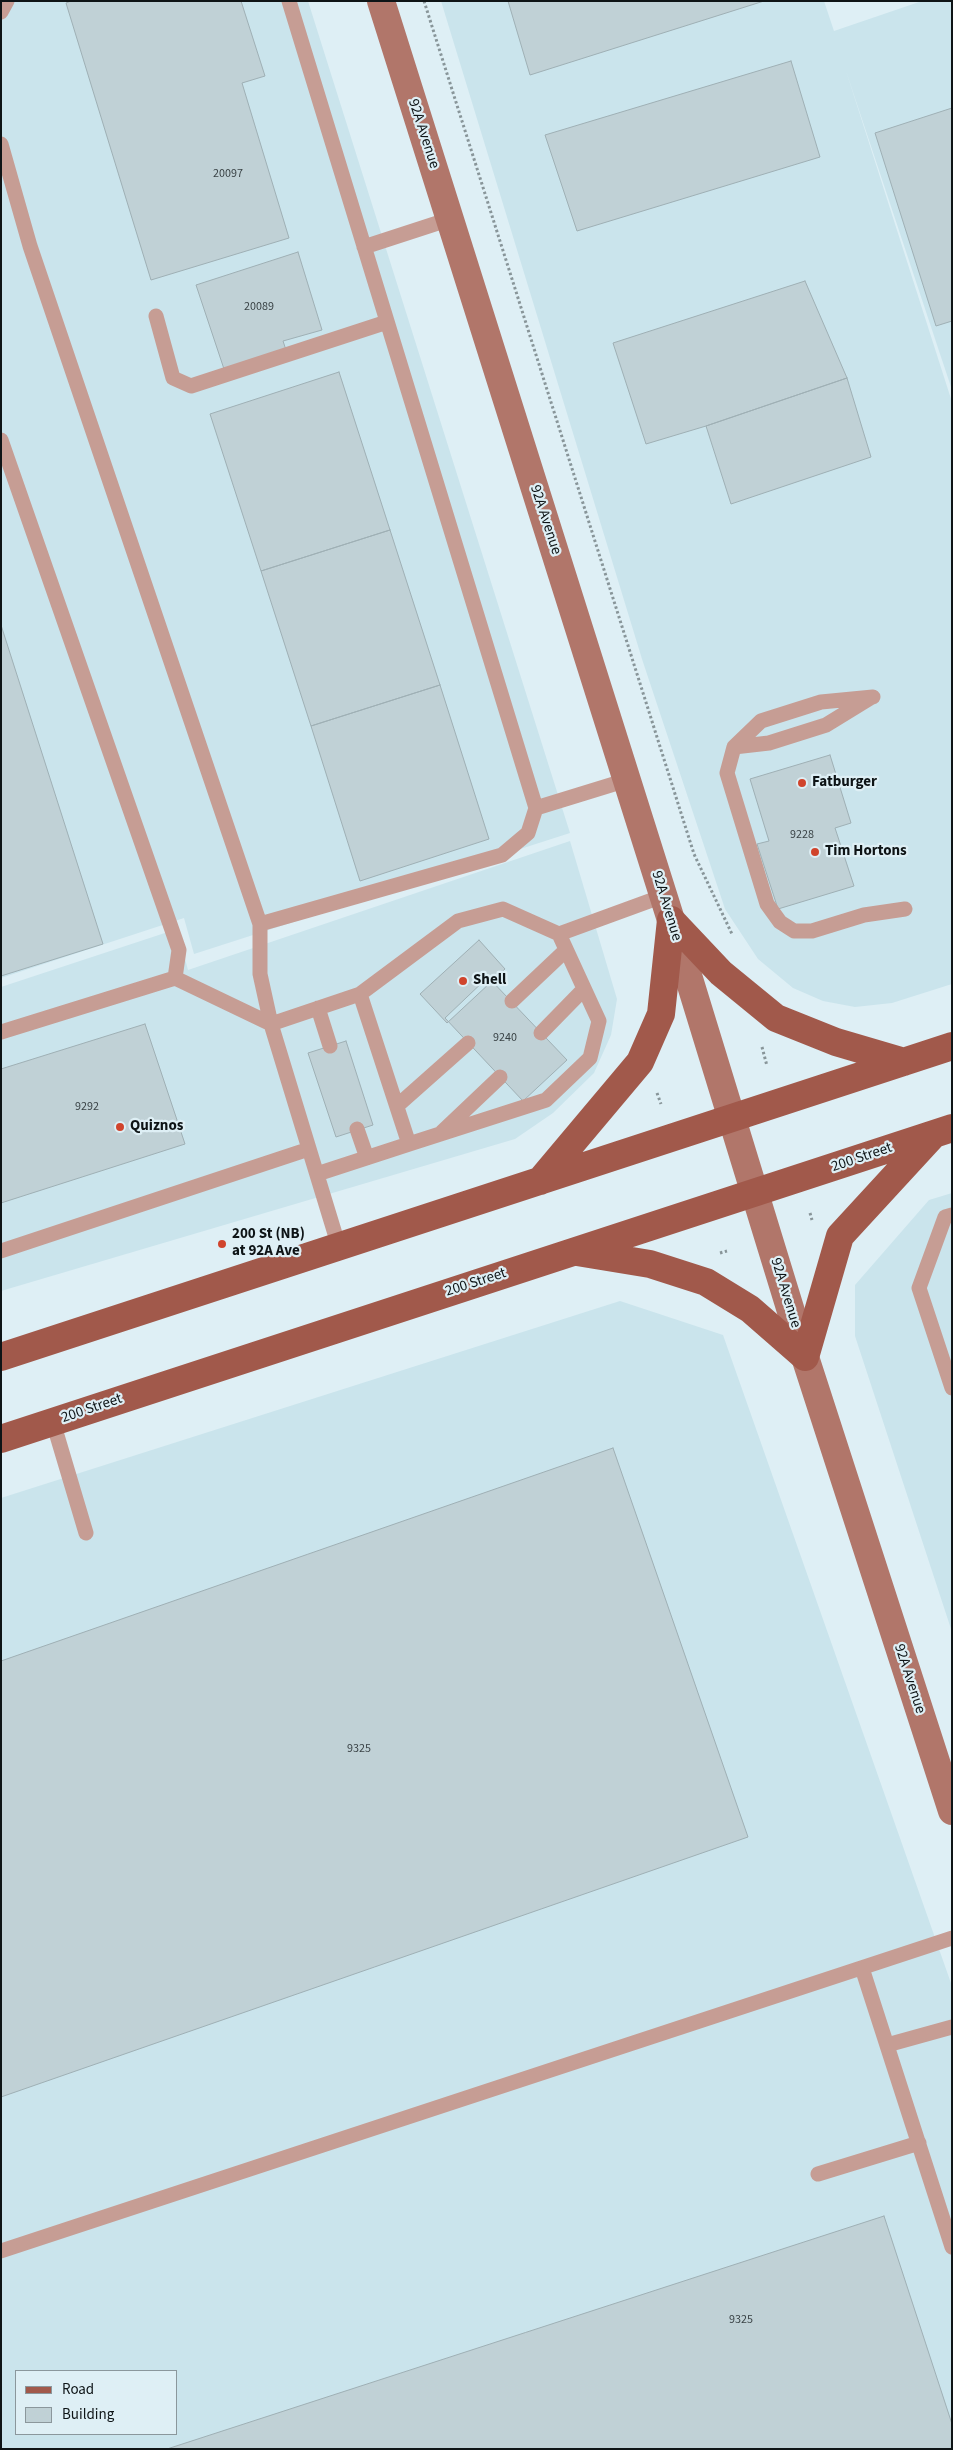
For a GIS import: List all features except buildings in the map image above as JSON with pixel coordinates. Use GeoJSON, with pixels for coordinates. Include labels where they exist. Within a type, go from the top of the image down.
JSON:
{"type":"FeatureCollection","features":[{"type":"Feature","properties":{"kind":"main road"},"geometry":{"type":"LineString","coordinates":[[667,908],[721,973],[776,1018],[836,1042],[904,1062]]}},
{"type":"Feature","properties":{"kind":"main road"},"geometry":{"type":"LineString","coordinates":[[540,1181],[640,1062],[661,1014],[667,908]]}},
{"type":"Feature","properties":{"kind":"main road"},"geometry":{"type":"LineString","coordinates":[[1,1357],[952,1046]]}},
{"type":"Feature","properties":{"kind":"main road"},"geometry":{"type":"LineString","coordinates":[[573,1251],[650,1264],[706,1282],[750,1309],[805,1357],[840,1236],[943,1131]]}},
{"type":"Feature","properties":{"kind":"main road","name":"200 Street"},"geometry":{"type":"LineString","coordinates":[[1,1439],[943,1131]]}},
{"type":"Feature","properties":{"kind":"street","name":"92A Avenue"},"geometry":{"type":"LineString","coordinates":[[380,1],[627,780],[805,1357],[952,1811]]}},
{"type":"Feature","properties":{"kind":"lane"},"geometry":{"type":"LineString","coordinates":[[1,12],[7,1]]}},
{"type":"Feature","properties":{"kind":"lane"},"geometry":{"type":"LineString","coordinates":[[260,924],[502,855],[528,833],[536,808],[289,1]]}},
{"type":"Feature","properties":{"kind":"lane"},"geometry":{"type":"LineString","coordinates":[[1,144],[33,256],[260,924],[260,974],[270,1024],[339,1247]]}},
{"type":"Feature","properties":{"kind":"lane"},"geometry":{"type":"LineString","coordinates":[[364,247],[450,219]]}},
{"type":"Feature","properties":{"kind":"lane"},"geometry":{"type":"LineString","coordinates":[[156,316],[173,378],[191,386],[388,322]]}},
{"type":"Feature","properties":{"kind":"lane"},"geometry":{"type":"LineString","coordinates":[[1,440],[179,950],[175,978]]}},
{"type":"Feature","properties":{"kind":"lane"},"geometry":{"type":"LineString","coordinates":[[734,747],[769,743],[826,725],[873,696],[821,702],[761,721],[734,747],[727,773],[767,904],[780,922],[794,931],[812,932],[864,915],[905,909]]}},
{"type":"Feature","properties":{"kind":"lane"},"geometry":{"type":"LineString","coordinates":[[536,808],[627,780]]}},
{"type":"Feature","properties":{"kind":"lane"},"geometry":{"type":"LineString","coordinates":[[1,1032],[175,978],[270,1024],[360,994],[458,921],[503,909],[559,934],[667,908]]}},
{"type":"Feature","properties":{"kind":"lane"},"geometry":{"type":"LineString","coordinates":[[317,1174],[546,1100],[590,1058],[599,1020],[559,934]]}},
{"type":"Feature","properties":{"kind":"lane"},"geometry":{"type":"LineString","coordinates":[[512,1002],[566,950]]}},
{"type":"Feature","properties":{"kind":"lane"},"geometry":{"type":"LineString","coordinates":[[541,1033],[584,989]]}},
{"type":"Feature","properties":{"kind":"lane"},"geometry":{"type":"LineString","coordinates":[[360,994],[409,1144]]}},
{"type":"Feature","properties":{"kind":"lane"},"geometry":{"type":"LineString","coordinates":[[318,1008],[330,1046]]}},
{"type":"Feature","properties":{"kind":"lane"},"geometry":{"type":"LineString","coordinates":[[397,1106],[468,1043]]}},
{"type":"Feature","properties":{"kind":"lane"},"geometry":{"type":"LineString","coordinates":[[440,1134],[500,1077]]}},
{"type":"Feature","properties":{"kind":"lane"},"geometry":{"type":"LineString","coordinates":[[357,1129],[366,1158]]}},
{"type":"Feature","properties":{"kind":"lane"},"geometry":{"type":"LineString","coordinates":[[1,1251],[309,1149]]}},
{"type":"Feature","properties":{"kind":"lane"},"geometry":{"type":"LineString","coordinates":[[952,1215],[945,1217],[919,1288],[952,1388]]}},
{"type":"Feature","properties":{"kind":"lane"},"geometry":{"type":"LineString","coordinates":[[53,1422],[86,1533]]}},
{"type":"Feature","properties":{"kind":"lane"},"geometry":{"type":"LineString","coordinates":[[1,2251],[952,1938]]}},
{"type":"Feature","properties":{"kind":"lane"},"geometry":{"type":"LineString","coordinates":[[862,1968],[952,2247]]}},
{"type":"Feature","properties":{"kind":"lane"},"geometry":{"type":"LineString","coordinates":[[887,2045],[952,2027]]}},
{"type":"Feature","properties":{"kind":"lane"},"geometry":{"type":"LineString","coordinates":[[818,2174],[919,2143]]}},
{"type":"Feature","properties":{"kind":"path"},"geometry":{"type":"LineString","coordinates":[[424,1],[694,854],[719,911],[736,942]]}},
{"type":"Feature","properties":{"kind":"shaded area"},"geometry":{"type":"Polygon","coordinates":[[[1,1],[308,1],[570,833],[194,954],[184,918],[1,978],[1,1]]]}},
{"type":"Feature","properties":{"kind":"shaded area"},"geometry":{"type":"Polygon","coordinates":[[[441,1],[824,1],[834,31],[922,1],[952,1],[952,390],[846,71],[952,402],[952,984],[892,1003],[855,1007],[823,1001],[793,988],[758,959],[725,909],[642,659],[441,1]]]}},
{"type":"Feature","properties":{"kind":"shaded area"},"geometry":{"type":"Polygon","coordinates":[[[570,841],[617,999],[611,1035],[594,1073],[553,1113],[515,1139],[1,1291],[1,987],[177,929],[188,970],[570,841]]]}},
{"type":"Feature","properties":{"kind":"shaded area"},"geometry":{"type":"Polygon","coordinates":[[[952,1193],[952,1632],[855,1336],[855,1285],[929,1200],[952,1193]]]}},
{"type":"Feature","properties":{"kind":"shaded area"},"geometry":{"type":"Polygon","coordinates":[[[620,1301],[723,1335],[952,1986],[952,2449],[1,2449],[1,1498],[620,1301]]]}},
{"type":"Feature","properties":{"kind":"place","name":"Fatburger"},"geometry":{"type":"Point","coordinates":[802,783]}},
{"type":"Feature","properties":{"kind":"place","name":"Tim Hortons"},"geometry":{"type":"Point","coordinates":[815,852]}},
{"type":"Feature","properties":{"kind":"place","name":"Shell"},"geometry":{"type":"Point","coordinates":[463,981]}},
{"type":"Feature","properties":{"kind":"place","name":"Quiznos"},"geometry":{"type":"Point","coordinates":[120,1127]}},
{"type":"Feature","properties":{"kind":"place","name":"200 St (NB) at 92A Ave"},"geometry":{"type":"Point","coordinates":[222,1244]}}]}
